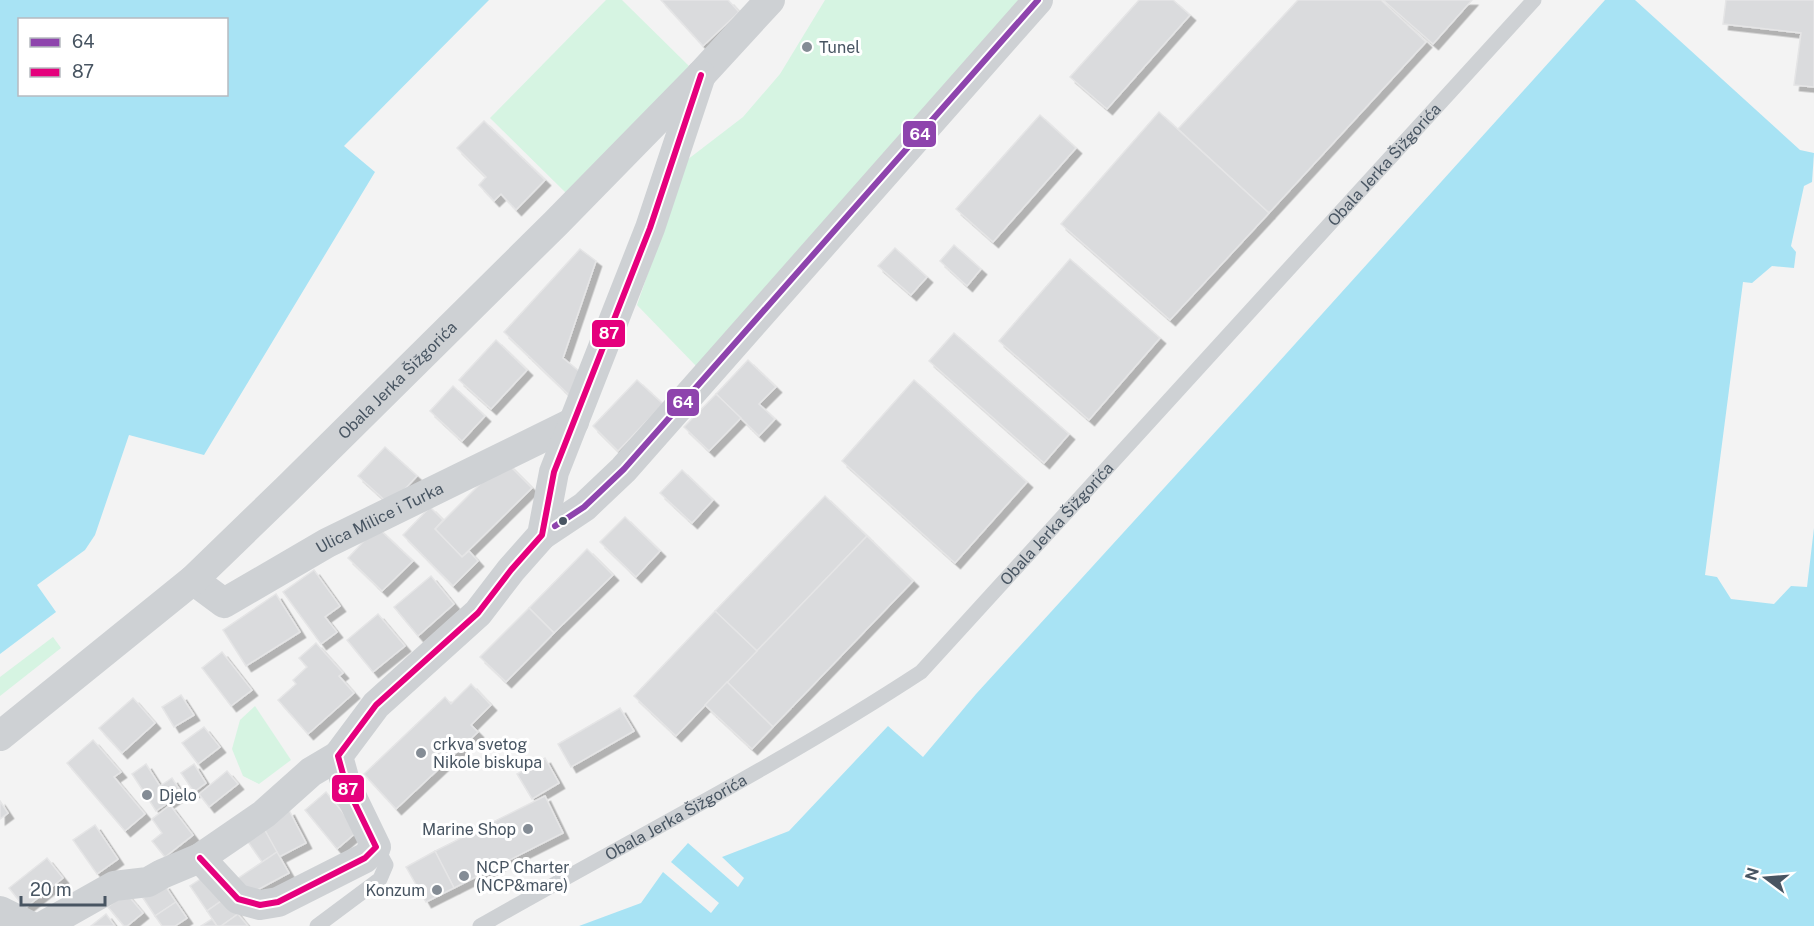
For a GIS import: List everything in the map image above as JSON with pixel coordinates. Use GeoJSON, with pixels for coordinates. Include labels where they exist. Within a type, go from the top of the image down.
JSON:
{"type":"FeatureCollection","features":[{"type":"Feature","properties":{"kind":"street","name":"Obala Jerka Šižgorića"},"geometry":{"type":"LineString","coordinates":[[0,736],[193,580],[530,248],[771,0]]}},
{"type":"Feature","properties":{"kind":"street"},"geometry":{"type":"LineString","coordinates":[[43,926],[114,886],[148,882],[200,858],[264,814],[312,772],[338,756],[376,705],[478,613],[542,535],[584,507],[624,469],[1038,0]]}},
{"type":"Feature","properties":{"kind":"street"},"geometry":{"type":"LineString","coordinates":[[542,535],[554,472],[650,228],[700,75]]}},
{"type":"Feature","properties":{"kind":"street","name":"Ulica Milice i Turka"},"geometry":{"type":"LineString","coordinates":[[193,580],[224,603],[327,543],[574,422]]}},
{"type":"Feature","properties":{"kind":"street"},"geometry":{"type":"LineString","coordinates":[[200,858],[238,899],[260,905],[278,902],[365,858],[376,847],[346,785],[338,756]]}},
{"type":"Feature","properties":{"kind":"street"},"geometry":{"type":"LineString","coordinates":[[0,910],[30,926]]}},
{"type":"Feature","properties":{"kind":"lane","name":"Obala Jerka Šižgorića"},"geometry":{"type":"LineString","coordinates":[[480,926],[772,762],[872,704],[921,672],[1534,0]]}},
{"type":"Feature","properties":{"kind":"lane"},"geometry":{"type":"LineString","coordinates":[[316,926],[380,879],[386,865],[376,847]]}},
{"type":"Feature","properties":{"kind":"green space"},"geometry":{"type":"Polygon","coordinates":[[[606,0],[622,0],[690,67],[566,193],[490,118],[606,0]]]}},
{"type":"Feature","properties":{"kind":"green space"},"geometry":{"type":"Polygon","coordinates":[[[825,0],[1030,0],[697,367],[637,305],[687,160],[743,117],[780,74],[825,0]]]}},
{"type":"Feature","properties":{"kind":"green space"},"geometry":{"type":"Polygon","coordinates":[[[53,637],[61,648],[0,696],[0,677],[53,637]]]}},
{"type":"Feature","properties":{"kind":"green space"},"geometry":{"type":"Polygon","coordinates":[[[255,706],[291,760],[259,784],[243,776],[232,749],[240,720],[255,706]]]}},
{"type":"Feature","properties":{"kind":"water"},"geometry":{"type":"Polygon","coordinates":[[[0,0],[489,0],[344,146],[375,172],[204,455],[129,435],[95,535],[85,550],[37,585],[56,612],[0,654],[0,0]]]}},
{"type":"Feature","properties":{"kind":"water"},"geometry":{"type":"Polygon","coordinates":[[[1605,0],[1635,0],[1800,150],[1814,153],[1812,182],[1804,186],[1791,246],[1796,252],[1794,268],[1772,266],[1752,283],[1743,282],[1705,575],[1717,577],[1731,599],[1774,604],[1791,586],[1807,587],[1814,528],[1814,926],[579,926],[641,903],[663,872],[711,913],[719,903],[671,862],[688,843],[738,887],[744,878],[722,857],[789,831],[888,726],[923,757],[976,694],[1605,0]]]}},
{"type":"Feature","properties":{"kind":"building"},"geometry":{"type":"Polygon","coordinates":[[[661,0],[728,0],[739,12],[703,46],[661,0]]]}},
{"type":"Feature","properties":{"kind":"building"},"geometry":{"type":"Polygon","coordinates":[[[1139,0],[1173,0],[1190,15],[1107,109],[1070,77],[1139,0]]]}},
{"type":"Feature","properties":{"kind":"building"},"geometry":{"type":"Polygon","coordinates":[[[1298,0],[1381,0],[1426,42],[1269,213],[1178,129],[1298,0]]]}},
{"type":"Feature","properties":{"kind":"building"},"geometry":{"type":"Polygon","coordinates":[[[1383,0],[1472,0],[1433,44],[1383,0]]]}},
{"type":"Feature","properties":{"kind":"building"},"geometry":{"type":"Polygon","coordinates":[[[1726,0],[1814,0],[1814,87],[1794,85],[1801,33],[1723,24],[1726,0]]]}},
{"type":"Feature","properties":{"kind":"building"},"geometry":{"type":"Polygon","coordinates":[[[1159,112],[1269,213],[1170,320],[1061,224],[1159,112]]]}},
{"type":"Feature","properties":{"kind":"building"},"geometry":{"type":"Polygon","coordinates":[[[1040,115],[1076,148],[993,242],[956,209],[1040,115]]]}},
{"type":"Feature","properties":{"kind":"building"},"geometry":{"type":"Polygon","coordinates":[[[484,121],[545,180],[516,210],[501,194],[494,201],[479,185],[486,177],[457,148],[484,121]]]}},
{"type":"Feature","properties":{"kind":"building"},"geometry":{"type":"Polygon","coordinates":[[[954,245],[981,269],[967,286],[940,261],[954,245]]]}},
{"type":"Feature","properties":{"kind":"building"},"geometry":{"type":"Polygon","coordinates":[[[895,248],[927,277],[911,295],[878,266],[895,248]]]}},
{"type":"Feature","properties":{"kind":"building"},"geometry":{"type":"Polygon","coordinates":[[[580,249],[596,261],[563,358],[580,372],[570,396],[504,332],[580,249]]]}},
{"type":"Feature","properties":{"kind":"building"},"geometry":{"type":"Polygon","coordinates":[[[1070,259],[1160,338],[1089,420],[999,341],[1070,259]]]}},
{"type":"Feature","properties":{"kind":"building"},"geometry":{"type":"Polygon","coordinates":[[[954,333],[1069,434],[1044,463],[929,361],[954,333]]]}},
{"type":"Feature","properties":{"kind":"building"},"geometry":{"type":"Polygon","coordinates":[[[496,340],[527,370],[491,409],[459,380],[496,340]]]}},
{"type":"Feature","properties":{"kind":"building"},"geometry":{"type":"Polygon","coordinates":[[[748,360],[776,387],[759,404],[775,419],[759,436],[716,394],[748,360]]]}},
{"type":"Feature","properties":{"kind":"building"},"geometry":{"type":"Polygon","coordinates":[[[637,380],[663,404],[618,451],[593,426],[637,380]]]}},
{"type":"Feature","properties":{"kind":"building"},"geometry":{"type":"Polygon","coordinates":[[[914,380],[1027,482],[955,563],[842,461],[914,380]]]}},
{"type":"Feature","properties":{"kind":"building"},"geometry":{"type":"Polygon","coordinates":[[[453,386],[485,416],[462,441],[430,411],[453,386]]]}},
{"type":"Feature","properties":{"kind":"building"},"geometry":{"type":"Polygon","coordinates":[[[716,394],[741,418],[709,451],[684,427],[716,394]]]}},
{"type":"Feature","properties":{"kind":"building"},"geometry":{"type":"Polygon","coordinates":[[[385,447],[417,476],[390,505],[358,476],[385,447]]]}},
{"type":"Feature","properties":{"kind":"building"},"geometry":{"type":"Polygon","coordinates":[[[504,460],[532,488],[462,557],[435,529],[504,460]]]}},
{"type":"Feature","properties":{"kind":"building"},"geometry":{"type":"Polygon","coordinates":[[[682,470],[713,500],[692,523],[660,493],[682,470]]]}},
{"type":"Feature","properties":{"kind":"building"},"geometry":{"type":"Polygon","coordinates":[[[825,496],[867,536],[757,651],[715,611],[825,496]]]}},
{"type":"Feature","properties":{"kind":"building"},"geometry":{"type":"Polygon","coordinates":[[[430,507],[443,520],[435,529],[462,557],[469,551],[478,561],[453,586],[403,535],[430,507]]]}},
{"type":"Feature","properties":{"kind":"building"},"geometry":{"type":"Polygon","coordinates":[[[625,517],[660,551],[636,577],[600,542],[625,517]]]}},
{"type":"Feature","properties":{"kind":"building"},"geometry":{"type":"Polygon","coordinates":[[[377,527],[413,561],[382,591],[348,558],[377,527]]]}},
{"type":"Feature","properties":{"kind":"building"},"geometry":{"type":"Polygon","coordinates":[[[867,536],[913,581],[773,727],[727,682],[867,536]]]}},
{"type":"Feature","properties":{"kind":"building"},"geometry":{"type":"Polygon","coordinates":[[[587,549],[613,575],[554,633],[529,608],[587,549]]]}},
{"type":"Feature","properties":{"kind":"building"},"geometry":{"type":"Polygon","coordinates":[[[314,570],[340,606],[325,617],[337,632],[321,644],[283,592],[314,570]]]}},
{"type":"Feature","properties":{"kind":"building"},"geometry":{"type":"Polygon","coordinates":[[[431,576],[454,604],[418,636],[394,607],[431,576]]]}},
{"type":"Feature","properties":{"kind":"building"},"geometry":{"type":"Polygon","coordinates":[[[276,594],[300,632],[246,666],[223,630],[276,594]]]}},
{"type":"Feature","properties":{"kind":"building"},"geometry":{"type":"Polygon","coordinates":[[[529,608],[554,633],[506,682],[480,657],[529,608]]]}},
{"type":"Feature","properties":{"kind":"building"},"geometry":{"type":"Polygon","coordinates":[[[715,611],[757,651],[676,736],[634,696],[715,611]]]}},
{"type":"Feature","properties":{"kind":"building"},"geometry":{"type":"Polygon","coordinates":[[[378,614],[405,646],[373,672],[347,640],[378,614]]]}},
{"type":"Feature","properties":{"kind":"building"},"geometry":{"type":"Polygon","coordinates":[[[316,643],[343,673],[339,676],[354,693],[308,734],[278,700],[296,684],[293,680],[307,667],[299,658],[316,643]]]}},
{"type":"Feature","properties":{"kind":"building"},"geometry":{"type":"Polygon","coordinates":[[[222,652],[252,690],[231,706],[202,668],[222,652]]]}},
{"type":"Feature","properties":{"kind":"building"},"geometry":{"type":"Polygon","coordinates":[[[727,682],[773,727],[752,749],[705,705],[727,682]]]}},
{"type":"Feature","properties":{"kind":"building","name":"crkva svetog Nikole biskupa"},"geometry":{"type":"Polygon","coordinates":[[[471,684],[491,705],[471,725],[478,732],[396,809],[364,774],[445,697],[451,704],[471,684]]]}},
{"type":"Feature","properties":{"kind":"building"},"geometry":{"type":"Polygon","coordinates":[[[181,695],[194,715],[174,727],[162,707],[181,695]]]}},
{"type":"Feature","properties":{"kind":"building"},"geometry":{"type":"Polygon","coordinates":[[[133,698],[155,723],[122,753],[99,728],[133,698]]]}},
{"type":"Feature","properties":{"kind":"building"},"geometry":{"type":"Polygon","coordinates":[[[620,708],[634,731],[571,767],[558,744],[620,708]]]}},
{"type":"Feature","properties":{"kind":"building"},"geometry":{"type":"Polygon","coordinates":[[[204,727],[220,747],[198,764],[182,743],[204,727]]]}},
{"type":"Feature","properties":{"kind":"building"},"geometry":{"type":"Polygon","coordinates":[[[93,740],[121,772],[114,777],[145,814],[125,831],[67,763],[93,740]]]}},
{"type":"Feature","properties":{"kind":"building"},"geometry":{"type":"Polygon","coordinates":[[[545,758],[559,783],[532,799],[517,774],[545,758]]]}},
{"type":"Feature","properties":{"kind":"building"},"geometry":{"type":"Polygon","coordinates":[[[146,764],[160,786],[172,778],[182,793],[156,811],[132,774],[146,764]]]}},
{"type":"Feature","properties":{"kind":"building"},"geometry":{"type":"Polygon","coordinates":[[[194,764],[206,783],[194,792],[181,773],[194,764]]]}},
{"type":"Feature","properties":{"kind":"building"},"geometry":{"type":"Polygon","coordinates":[[[227,771],[238,784],[209,807],[199,794],[227,771]]]}},
{"type":"Feature","properties":{"kind":"building"},"geometry":{"type":"Polygon","coordinates":[[[326,792],[358,831],[337,849],[305,810],[326,792]]]}},
{"type":"Feature","properties":{"kind":"building"},"geometry":{"type":"Polygon","coordinates":[[[545,796],[563,833],[454,888],[435,851],[545,796]]]}},
{"type":"Feature","properties":{"kind":"building"},"geometry":{"type":"Polygon","coordinates":[[[0,801],[8,813],[0,819],[0,801]]]}},
{"type":"Feature","properties":{"kind":"building"},"geometry":{"type":"Polygon","coordinates":[[[170,805],[193,835],[165,857],[152,841],[162,833],[152,819],[170,805]]]}},
{"type":"Feature","properties":{"kind":"building"},"geometry":{"type":"Polygon","coordinates":[[[289,810],[306,843],[279,857],[262,825],[289,810]]]}},
{"type":"Feature","properties":{"kind":"building"},"geometry":{"type":"Polygon","coordinates":[[[95,825],[118,859],[97,874],[73,840],[95,825]]]}},
{"type":"Feature","properties":{"kind":"building"},"geometry":{"type":"Polygon","coordinates":[[[262,825],[277,852],[262,862],[244,836],[262,825]]]}},
{"type":"Feature","properties":{"kind":"building"},"geometry":{"type":"Polygon","coordinates":[[[435,851],[454,888],[426,902],[406,867],[435,851]]]}},
{"type":"Feature","properties":{"kind":"building"},"geometry":{"type":"Polygon","coordinates":[[[277,852],[289,873],[248,895],[237,879],[277,852]]]}},
{"type":"Feature","properties":{"kind":"building"},"geometry":{"type":"Polygon","coordinates":[[[47,858],[63,878],[25,908],[9,888],[47,858]]]}},
{"type":"Feature","properties":{"kind":"building"},"geometry":{"type":"Polygon","coordinates":[[[205,876],[221,901],[207,911],[190,886],[205,876]]]}},
{"type":"Feature","properties":{"kind":"building"},"geometry":{"type":"Polygon","coordinates":[[[164,884],[176,902],[155,916],[143,898],[164,884]]]}},
{"type":"Feature","properties":{"kind":"building"},"geometry":{"type":"Polygon","coordinates":[[[126,893],[143,913],[124,926],[108,907],[126,893]]]}},
{"type":"Feature","properties":{"kind":"building"},"geometry":{"type":"Polygon","coordinates":[[[227,897],[238,914],[221,926],[217,926],[207,911],[227,897]]]}},
{"type":"Feature","properties":{"kind":"building"},"geometry":{"type":"Polygon","coordinates":[[[176,902],[187,918],[175,926],[162,926],[155,916],[176,902]]]}},
{"type":"Feature","properties":{"kind":"building"},"geometry":{"type":"Polygon","coordinates":[[[106,914],[115,926],[91,926],[106,914]]]}},
{"type":"Feature","properties":{"kind":"building"},"geometry":{"type":"Polygon","coordinates":[[[238,914],[248,926],[221,926],[238,914]]]}},
{"type":"Feature","properties":{"kind":"building"},"geometry":{"type":"Polygon","coordinates":[[[212,919],[217,926],[201,926],[212,919]]]}},
{"type":"Feature","properties":{"kind":"transit line","name":"64"},"geometry":{"type":"LineString","coordinates":[[555,526],[584,507],[624,469],[1038,0]]}},
{"type":"Feature","properties":{"kind":"transit line","name":"87"},"geometry":{"type":"LineString","coordinates":[[200,858],[238,899],[260,905],[278,902],[365,858],[376,847],[346,785],[338,756],[376,705],[478,613],[542,535],[554,472],[650,228],[701,75]]}},
{"type":"Feature","properties":{"kind":"place","name":"Tunel"},"geometry":{"type":"Point","coordinates":[807,47]}},
{"type":"Feature","properties":{"kind":"place","name":"crkva svetog Nikole biskupa"},"geometry":{"type":"Point","coordinates":[421,753]}},
{"type":"Feature","properties":{"kind":"place","name":"Djelo"},"geometry":{"type":"Point","coordinates":[147,795]}},
{"type":"Feature","properties":{"kind":"place","name":"Marine Shop"},"geometry":{"type":"Point","coordinates":[528,829]}},
{"type":"Feature","properties":{"kind":"place","name":"NCP Charter (NCP&mare)"},"geometry":{"type":"Point","coordinates":[464,876]}},
{"type":"Feature","properties":{"kind":"place","name":"Konzum"},"geometry":{"type":"Point","coordinates":[437,890]}}]}
